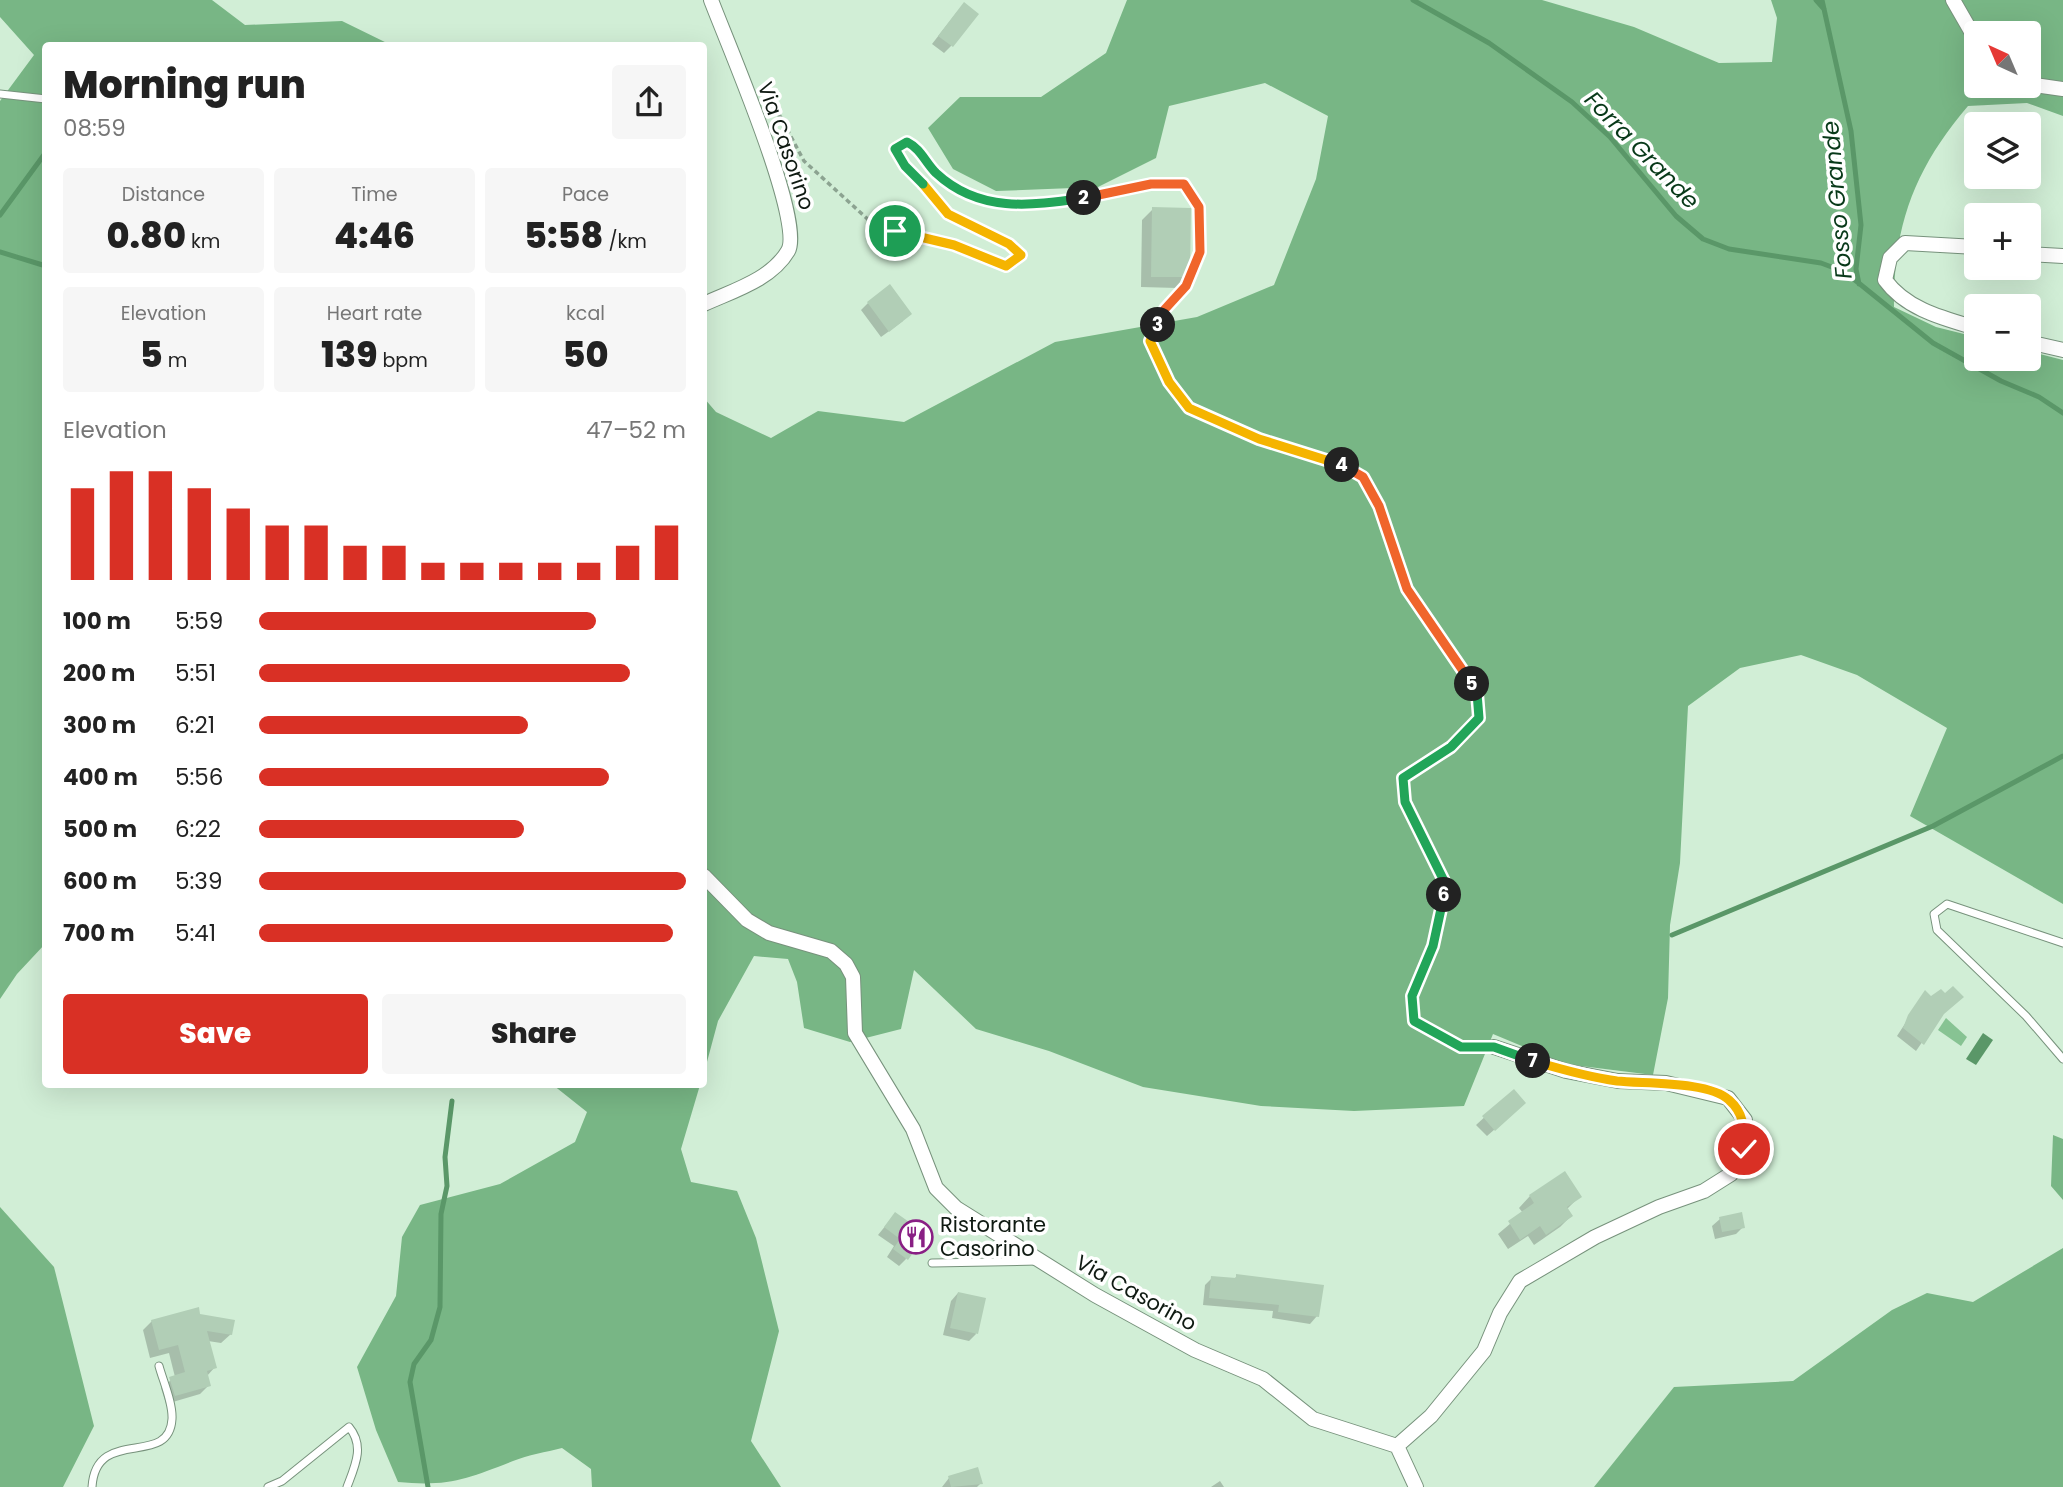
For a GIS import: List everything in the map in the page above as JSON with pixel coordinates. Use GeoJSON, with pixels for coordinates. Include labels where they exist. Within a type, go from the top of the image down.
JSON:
{"type":"FeatureCollection","features":[{"type":"Feature","properties":{"kind":"street","name":"Via Casorino"},"geometry":{"type":"LineString","coordinates":[[707,302],[774,269],[789,250],[793,233],[790,212],[711,0]]}},
{"type":"Feature","properties":{"kind":"street"},"geometry":{"type":"LineString","coordinates":[[1953,0],[1965,21]]}},
{"type":"Feature","properties":{"kind":"street"},"geometry":{"type":"LineString","coordinates":[[2041,86],[2063,89]]}},
{"type":"Feature","properties":{"kind":"street"},"geometry":{"type":"LineString","coordinates":[[1964,246],[1905,243],[1890,258],[1885,280],[1896,296],[1934,316],[1964,325]]}},
{"type":"Feature","properties":{"kind":"street"},"geometry":{"type":"LineString","coordinates":[[2041,255],[2063,256]]}},
{"type":"Feature","properties":{"kind":"street"},"geometry":{"type":"LineString","coordinates":[[2041,345],[2063,350]]}},
{"type":"Feature","properties":{"kind":"street","name":"Via Casorino"},"geometry":{"type":"LineString","coordinates":[[707,879],[747,920],[769,933],[831,951],[846,964],[853,977],[855,1033],[913,1129],[936,1188],[956,1208],[1039,1261],[1195,1350],[1263,1378],[1313,1419],[1397,1446]]}},
{"type":"Feature","properties":{"kind":"street"},"geometry":{"type":"LineString","coordinates":[[1416,1487],[1397,1446],[1431,1416],[1484,1351],[1500,1313],[1520,1281],[1595,1237],[1659,1207],[1704,1191],[1731,1174],[1744,1149],[1745,1120],[1728,1098],[1666,1083],[1618,1081],[1566,1071],[1494,1047]]}},
{"type":"Feature","properties":{"kind":"lane"},"geometry":{"type":"LineString","coordinates":[[0,94],[42,99]]}},
{"type":"Feature","properties":{"kind":"lane"},"geometry":{"type":"LineString","coordinates":[[2063,943],[1947,904],[1934,914],[1937,930],[2026,1016],[2063,1059]]}},
{"type":"Feature","properties":{"kind":"lane"},"geometry":{"type":"LineString","coordinates":[[932,1263],[1039,1261]]}},
{"type":"Feature","properties":{"kind":"lane"},"geometry":{"type":"LineString","coordinates":[[92,1487],[97,1463],[110,1452],[153,1446],[167,1434],[172,1418],[159,1366]]}},
{"type":"Feature","properties":{"kind":"lane"},"geometry":{"type":"LineString","coordinates":[[268,1487],[282,1481],[349,1427],[357,1436],[357,1459],[347,1487]]}},
{"type":"Feature","properties":{"kind":"path"},"geometry":{"type":"LineString","coordinates":[[745,92],[780,116],[804,161],[873,224],[954,245],[1006,266],[1021,255],[1009,244],[948,214],[905,166],[895,149],[907,142],[916,147],[935,172],[973,199],[1013,205],[1112,195],[1151,184],[1184,184],[1199,207],[1200,252],[1186,286],[1165,309],[1150,341],[1169,382],[1189,408],[1259,439],[1338,463],[1363,477],[1379,506],[1407,589],[1459,661],[1477,693],[1479,718],[1451,747],[1403,778],[1405,802],[1446,885],[1433,946],[1412,996],[1414,1021],[1461,1047],[1494,1047]]}},
{"type":"Feature","properties":{"kind":"shaded area"},"geometry":{"type":"Polygon","coordinates":[[[0,0],[212,0],[245,25],[342,21],[385,42],[42,42],[42,947],[17,974],[0,999],[0,101],[34,55],[0,17],[0,0]]]}},
{"type":"Feature","properties":{"kind":"shaded area"},"geometry":{"type":"Polygon","coordinates":[[[1127,0],[1542,0],[1634,27],[1719,63],[1772,62],[1777,18],[1771,0],[2063,0],[2063,116],[2027,103],[1968,106],[1934,152],[1911,199],[1898,250],[1894,307],[1936,327],[1964,334],[1964,371],[2041,371],[2041,354],[2063,360],[2063,904],[1910,816],[1947,728],[1857,675],[1801,655],[1740,668],[1688,706],[1680,863],[1670,925],[1668,998],[1653,1075],[1565,1064],[1493,1034],[1464,1106],[1354,1111],[1261,1106],[1143,1087],[1049,1051],[976,1029],[914,970],[901,1029],[850,1042],[804,1028],[797,982],[788,959],[754,956],[718,1021],[707,1062],[707,402],[716,412],[771,438],[818,411],[904,422],[1055,342],[1197,317],[1274,285],[1316,179],[1328,116],[1265,83],[1169,106],[1156,158],[1098,187],[996,191],[953,169],[928,128],[960,97],[1041,97],[1106,53],[1127,0]]]}},
{"type":"Feature","properties":{"kind":"shaded area"},"geometry":{"type":"Polygon","coordinates":[[[1946,1018],[1967,1037],[1961,1046],[1938,1030],[1946,1018]]]}},
{"type":"Feature","properties":{"kind":"shaded area"},"geometry":{"type":"Polygon","coordinates":[[[1983,1033],[1993,1040],[1976,1065],[1966,1059],[1983,1033]]]}},
{"type":"Feature","properties":{"kind":"shaded area"},"geometry":{"type":"Polygon","coordinates":[[[557,1088],[699,1088],[681,1149],[691,1182],[737,1191],[756,1238],[779,1331],[751,1441],[781,1487],[592,1487],[591,1469],[562,1448],[525,1457],[458,1480],[432,1483],[398,1482],[376,1430],[357,1367],[396,1296],[402,1237],[420,1205],[500,1184],[575,1142],[587,1112],[557,1088]]]}},
{"type":"Feature","properties":{"kind":"shaded area"},"geometry":{"type":"Polygon","coordinates":[[[2053,1135],[2063,1139],[2063,1200],[2051,1186],[2053,1135]]]}},
{"type":"Feature","properties":{"kind":"shaded area"},"geometry":{"type":"Polygon","coordinates":[[[0,1207],[54,1267],[94,1426],[63,1487],[0,1487],[0,1207]]]}},
{"type":"Feature","properties":{"kind":"shaded area"},"geometry":{"type":"Polygon","coordinates":[[[2063,1248],[2063,1487],[1594,1487],[1674,1387],[1793,1381],[1892,1310],[1927,1293],[1973,1302],[2063,1248]]]}},
{"type":"Feature","properties":{"kind":"building"},"geometry":{"type":"Polygon","coordinates":[[[964,2],[979,14],[953,47],[938,36],[964,2]]]}},
{"type":"Feature","properties":{"kind":"building"},"geometry":{"type":"Polygon","coordinates":[[[1152,207],[1191,208],[1190,277],[1151,277],[1152,207]]]}},
{"type":"Feature","properties":{"kind":"building"},"geometry":{"type":"Polygon","coordinates":[[[890,284],[912,314],[889,332],[867,302],[890,284]]]}},
{"type":"Feature","properties":{"kind":"building"},"geometry":{"type":"Polygon","coordinates":[[[1953,986],[1964,997],[1944,1014],[1924,1045],[1903,1028],[1908,1015],[1925,990],[1931,996],[1941,989],[1945,993],[1953,986]]]}},
{"type":"Feature","properties":{"kind":"building"},"geometry":{"type":"Polygon","coordinates":[[[1514,1089],[1526,1103],[1495,1131],[1482,1116],[1514,1089]]]}},
{"type":"Feature","properties":{"kind":"building"},"geometry":{"type":"Polygon","coordinates":[[[1565,1171],[1582,1197],[1567,1207],[1573,1216],[1546,1235],[1540,1226],[1520,1240],[1508,1221],[1534,1203],[1529,1195],[1565,1171]]]}},
{"type":"Feature","properties":{"kind":"building"},"geometry":{"type":"Polygon","coordinates":[[[895,1212],[926,1234],[908,1260],[893,1249],[900,1239],[884,1227],[895,1212]]]}},
{"type":"Feature","properties":{"kind":"building"},"geometry":{"type":"Polygon","coordinates":[[[1742,1212],[1745,1228],[1722,1232],[1719,1217],[1742,1212]]]}},
{"type":"Feature","properties":{"kind":"building"},"geometry":{"type":"Polygon","coordinates":[[[1236,1274],[1324,1285],[1319,1317],[1278,1312],[1279,1305],[1209,1298],[1211,1276],[1236,1278],[1236,1274]]]}},
{"type":"Feature","properties":{"kind":"building"},"geometry":{"type":"Polygon","coordinates":[[[958,1292],[986,1298],[978,1334],[950,1328],[958,1292]]]}},
{"type":"Feature","properties":{"kind":"building"},"geometry":{"type":"Polygon","coordinates":[[[199,1307],[200,1314],[235,1320],[232,1335],[207,1331],[217,1368],[207,1371],[211,1386],[175,1396],[169,1377],[185,1372],[178,1345],[159,1350],[151,1320],[199,1307]]]}},
{"type":"Feature","properties":{"kind":"building"},"geometry":{"type":"Polygon","coordinates":[[[978,1467],[983,1484],[951,1487],[948,1476],[978,1467]]]}},
{"type":"Feature","properties":{"kind":"waterway","name":"Forra Grande"},"geometry":{"type":"LineString","coordinates":[[1413,0],[1489,43],[1572,102],[1610,137],[1676,216],[1703,239],[1729,249],[1821,263],[1845,272],[1933,343],[2001,381],[2039,397],[2063,413]]}},
{"type":"Feature","properties":{"kind":"waterway","name":"Fosso Grande"},"geometry":{"type":"LineString","coordinates":[[1816,0],[1824,9]]}},
{"type":"Feature","properties":{"kind":"waterway","name":"Fosso Grande"},"geometry":{"type":"LineString","coordinates":[[1822,0],[1851,131],[1861,225],[1856,269],[1859,284]]}},
{"type":"Feature","properties":{"kind":"waterway"},"geometry":{"type":"LineString","coordinates":[[0,215],[42,157]]}},
{"type":"Feature","properties":{"kind":"waterway"},"geometry":{"type":"LineString","coordinates":[[0,252],[42,265]]}},
{"type":"Feature","properties":{"kind":"waterway"},"geometry":{"type":"LineString","coordinates":[[1672,935],[1933,826],[2063,756]]}},
{"type":"Feature","properties":{"kind":"waterway"},"geometry":{"type":"LineString","coordinates":[[428,1487],[410,1382],[414,1364],[431,1340],[440,1307],[441,1214],[447,1186],[445,1157],[452,1101]]}},
{"type":"Feature","properties":{"kind":"place","name":"Ristorante Casorino"},"geometry":{"type":"Point","coordinates":[916,1237]}},
{"type":"Feature","properties":{"kind":"route"},"geometry":{"type":"LineString","coordinates":[[895,231],[954,245],[1006,266],[1021,255],[1009,244],[948,214],[905,166],[895,149],[907,142],[916,147],[935,172],[973,199],[1013,205],[1112,195],[1151,184],[1184,184],[1199,207],[1200,252],[1186,286],[1165,309],[1150,341],[1169,382],[1189,408],[1259,439],[1338,463],[1363,477],[1379,506],[1407,589],[1459,661],[1477,693],[1479,718],[1451,747],[1403,778],[1405,802],[1446,885],[1433,946],[1412,996],[1414,1021],[1461,1047],[1494,1047],[1566,1071],[1618,1081],[1666,1083],[1702,1089],[1728,1098],[1745,1120],[1744,1149]]}}]}
